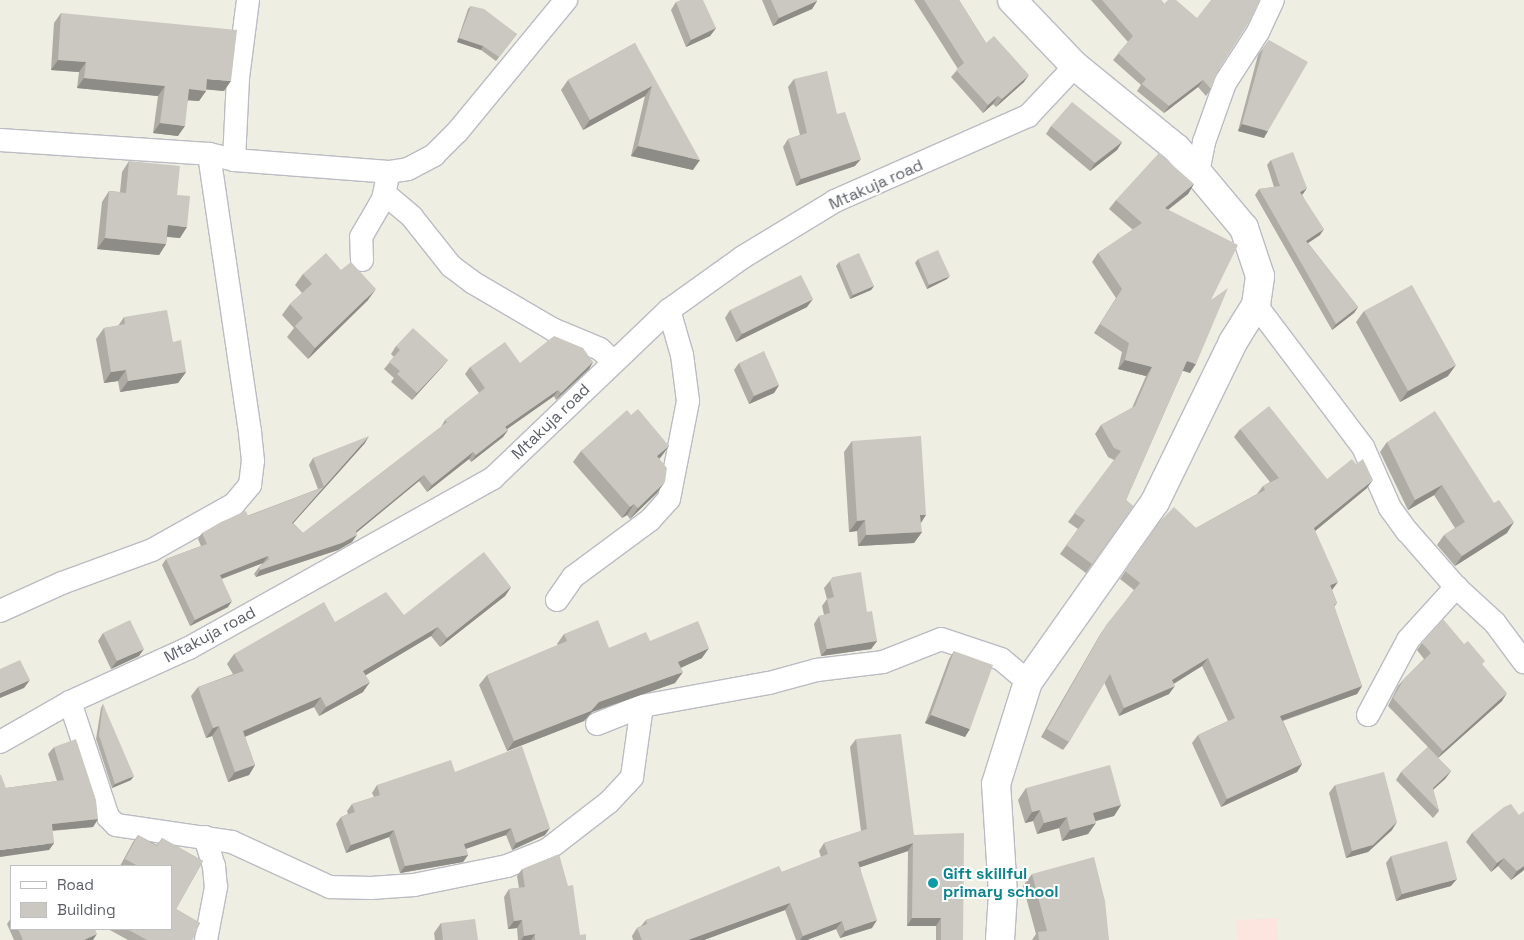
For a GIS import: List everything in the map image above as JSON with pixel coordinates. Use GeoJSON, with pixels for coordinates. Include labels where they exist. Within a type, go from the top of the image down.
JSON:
{"type":"FeatureCollection","features":[{"type":"Feature","properties":{"kind":"street"},"geometry":{"type":"LineString","coordinates":[[234,160],[238,78],[248,0]]}},
{"type":"Feature","properties":{"kind":"street"},"geometry":{"type":"LineString","coordinates":[[0,140],[209,154],[234,160],[389,172],[408,169],[434,155],[566,0]]}},
{"type":"Feature","properties":{"kind":"street"},"geometry":{"type":"LineString","coordinates":[[1000,940],[1003,894],[996,784],[1028,682],[1155,502],[1233,342],[1256,305],[1260,276],[1244,228],[1176,148],[1075,66],[1012,0]]}},
{"type":"Feature","properties":{"kind":"street"},"geometry":{"type":"LineString","coordinates":[[1198,173],[1204,142],[1225,83],[1258,32],[1273,0]]}},
{"type":"Feature","properties":{"kind":"street","name":"Mtakuja road"},"geometry":{"type":"LineString","coordinates":[[0,742],[70,702],[189,648],[493,478],[669,310],[744,257],[835,201],[1028,116],[1075,66]]}},
{"type":"Feature","properties":{"kind":"street"},"geometry":{"type":"LineString","coordinates":[[0,611],[62,583],[152,550],[234,504],[250,485],[253,461],[250,432],[209,154]]}},
{"type":"Feature","properties":{"kind":"street"},"geometry":{"type":"LineString","coordinates":[[362,260],[361,237],[385,194],[389,172]]}},
{"type":"Feature","properties":{"kind":"street"},"geometry":{"type":"LineString","coordinates":[[385,194],[408,212],[451,266],[465,277],[552,329],[600,349],[614,362]]}},
{"type":"Feature","properties":{"kind":"street"},"geometry":{"type":"LineString","coordinates":[[1256,305],[1364,447],[1390,508],[1456,587],[1495,623],[1524,662]]}},
{"type":"Feature","properties":{"kind":"street"},"geometry":{"type":"LineString","coordinates":[[557,600],[573,577],[650,520],[669,499],[688,401],[682,355],[669,310]]}},
{"type":"Feature","properties":{"kind":"street"},"geometry":{"type":"LineString","coordinates":[[1368,715],[1408,640],[1456,587]]}},
{"type":"Feature","properties":{"kind":"street"},"geometry":{"type":"LineString","coordinates":[[596,724],[642,706],[760,684],[817,670],[883,662],[941,639],[1001,659],[1028,682]]}},
{"type":"Feature","properties":{"kind":"street"},"geometry":{"type":"LineString","coordinates":[[70,702],[108,817],[116,825],[205,837],[246,847],[330,886],[414,885],[525,862],[547,850],[609,802],[632,777],[642,706]]}},
{"type":"Feature","properties":{"kind":"street"},"geometry":{"type":"LineString","coordinates":[[205,837],[214,866],[216,887],[206,940]]}},
{"type":"Feature","properties":{"kind":"shaded area"},"geometry":{"type":"Polygon","coordinates":[[[1277,918],[1278,940],[1238,940],[1236,920],[1277,918]]]}},
{"type":"Feature","properties":{"kind":"building"},"geometry":{"type":"Polygon","coordinates":[[[681,0],[703,0],[716,28],[691,40],[676,2],[681,0]]]}},
{"type":"Feature","properties":{"kind":"building"},"geometry":{"type":"Polygon","coordinates":[[[771,0],[817,0],[817,1],[779,18],[771,0]]]}},
{"type":"Feature","properties":{"kind":"building"},"geometry":{"type":"Polygon","coordinates":[[[924,0],[959,0],[986,43],[994,36],[1029,75],[1002,99],[998,96],[988,105],[956,70],[964,63],[924,0]]]}},
{"type":"Feature","properties":{"kind":"building"},"geometry":{"type":"Polygon","coordinates":[[[1102,0],[1161,0],[1164,4],[1168,0],[1176,0],[1197,18],[1211,0],[1260,0],[1251,19],[1219,69],[1211,89],[1203,80],[1169,106],[1142,84],[1146,79],[1118,53],[1133,36],[1102,0]]]}},
{"type":"Feature","properties":{"kind":"building"},"geometry":{"type":"Polygon","coordinates":[[[471,6],[484,9],[517,34],[499,57],[483,46],[459,38],[471,6]]]}},
{"type":"Feature","properties":{"kind":"building"},"geometry":{"type":"Polygon","coordinates":[[[61,13],[237,30],[231,81],[207,79],[206,91],[189,89],[185,126],[160,123],[165,86],[84,78],[86,62],[58,60],[61,13]]]}},
{"type":"Feature","properties":{"kind":"building"},"geometry":{"type":"Polygon","coordinates":[[[1269,40],[1308,62],[1268,131],[1242,124],[1263,49],[1269,40]]]}},
{"type":"Feature","properties":{"kind":"building"},"geometry":{"type":"Polygon","coordinates":[[[635,43],[700,160],[638,146],[652,86],[590,120],[568,80],[635,43]]]}},
{"type":"Feature","properties":{"kind":"building"},"geometry":{"type":"Polygon","coordinates":[[[827,71],[837,114],[845,112],[861,159],[801,179],[788,139],[807,133],[794,79],[827,71]]]}},
{"type":"Feature","properties":{"kind":"building"},"geometry":{"type":"Polygon","coordinates":[[[1072,102],[1122,142],[1095,163],[1051,126],[1072,102]]]}},
{"type":"Feature","properties":{"kind":"building"},"geometry":{"type":"Polygon","coordinates":[[[1293,152],[1307,188],[1300,192],[1324,229],[1306,241],[1358,307],[1336,324],[1259,189],[1280,186],[1271,160],[1293,152]]]}},
{"type":"Feature","properties":{"kind":"building"},"geometry":{"type":"Polygon","coordinates":[[[1159,153],[1194,184],[1165,208],[1238,245],[1211,300],[1228,288],[1196,364],[1187,361],[1126,500],[1133,506],[1092,564],[1066,545],[1085,520],[1074,513],[1121,451],[1114,448],[1101,425],[1135,406],[1152,367],[1125,360],[1129,343],[1100,324],[1122,289],[1098,253],[1142,223],[1116,200],[1159,153]]]}},
{"type":"Feature","properties":{"kind":"building"},"geometry":{"type":"Polygon","coordinates":[[[129,161],[180,166],[177,195],[190,196],[187,227],[168,225],[166,244],[105,238],[109,191],[126,193],[129,161]]]}},
{"type":"Feature","properties":{"kind":"building"},"geometry":{"type":"Polygon","coordinates":[[[938,250],[950,276],[929,285],[918,259],[938,250]]]}},
{"type":"Feature","properties":{"kind":"building"},"geometry":{"type":"Polygon","coordinates":[[[326,253],[341,270],[351,262],[376,289],[315,348],[295,326],[303,318],[290,304],[312,284],[303,274],[326,253]]]}},
{"type":"Feature","properties":{"kind":"building"},"geometry":{"type":"Polygon","coordinates":[[[859,253],[874,286],[853,295],[839,262],[859,253]]]}},
{"type":"Feature","properties":{"kind":"building"},"geometry":{"type":"Polygon","coordinates":[[[801,275],[813,299],[742,334],[730,310],[801,275]]]}},
{"type":"Feature","properties":{"kind":"building"},"geometry":{"type":"Polygon","coordinates":[[[1412,285],[1456,365],[1408,391],[1364,311],[1412,285]]]}},
{"type":"Feature","properties":{"kind":"building"},"geometry":{"type":"Polygon","coordinates":[[[167,310],[173,342],[181,340],[186,372],[128,381],[126,370],[111,372],[104,328],[125,324],[124,317],[167,310]]]}},
{"type":"Feature","properties":{"kind":"building"},"geometry":{"type":"Polygon","coordinates":[[[413,328],[448,360],[417,393],[397,374],[400,371],[389,362],[400,350],[396,346],[413,328]]]}},
{"type":"Feature","properties":{"kind":"building"},"geometry":{"type":"Polygon","coordinates":[[[554,336],[583,348],[593,362],[561,393],[558,390],[505,427],[508,430],[476,455],[473,452],[432,485],[424,475],[356,531],[357,535],[342,543],[260,570],[259,567],[269,559],[268,556],[220,575],[232,601],[195,620],[166,559],[207,544],[202,533],[221,522],[246,511],[248,516],[324,487],[292,523],[303,533],[447,422],[445,420],[485,388],[470,367],[505,342],[520,363],[554,336]]]}},
{"type":"Feature","properties":{"kind":"building"},"geometry":{"type":"Polygon","coordinates":[[[764,351],[779,385],[754,396],[739,363],[764,351]]]}},
{"type":"Feature","properties":{"kind":"building"},"geometry":{"type":"Polygon","coordinates":[[[1269,406],[1327,479],[1352,459],[1356,464],[1363,459],[1373,480],[1314,528],[1338,582],[1330,585],[1337,603],[1334,605],[1362,686],[1280,716],[1302,764],[1227,799],[1198,735],[1235,718],[1208,658],[1172,680],[1175,686],[1124,708],[1110,674],[1069,742],[1047,729],[1106,625],[1140,583],[1125,571],[1161,520],[1174,507],[1196,528],[1265,490],[1263,486],[1279,478],[1240,429],[1269,406]]]}},
{"type":"Feature","properties":{"kind":"building"},"geometry":{"type":"Polygon","coordinates":[[[638,409],[669,446],[657,456],[667,468],[665,482],[638,508],[634,504],[630,507],[581,451],[627,410],[631,415],[638,409]]]}},
{"type":"Feature","properties":{"kind":"building"},"geometry":{"type":"Polygon","coordinates":[[[1435,411],[1494,503],[1499,500],[1514,522],[1462,556],[1444,535],[1465,522],[1442,485],[1415,500],[1387,442],[1435,411]]]}},
{"type":"Feature","properties":{"kind":"building"},"geometry":{"type":"Polygon","coordinates":[[[369,436],[324,487],[313,458],[369,436]]]}},
{"type":"Feature","properties":{"kind":"building"},"geometry":{"type":"Polygon","coordinates":[[[921,436],[926,515],[920,515],[922,532],[866,535],[865,520],[857,521],[852,441],[921,436]]]}},
{"type":"Feature","properties":{"kind":"building"},"geometry":{"type":"Polygon","coordinates":[[[484,552],[511,587],[447,638],[438,627],[363,671],[370,682],[326,707],[321,697],[243,731],[255,765],[235,772],[219,726],[213,728],[198,687],[244,671],[234,654],[324,602],[335,622],[386,592],[404,615],[484,552]]]}},
{"type":"Feature","properties":{"kind":"building"},"geometry":{"type":"Polygon","coordinates":[[[861,572],[867,612],[872,611],[877,641],[827,649],[819,616],[830,613],[827,599],[834,597],[830,581],[833,577],[861,572]]]}},
{"type":"Feature","properties":{"kind":"building"},"geometry":{"type":"Polygon","coordinates":[[[1443,619],[1464,644],[1468,641],[1485,661],[1482,664],[1507,693],[1443,751],[1393,698],[1404,679],[1431,653],[1422,643],[1443,619]]]}},
{"type":"Feature","properties":{"kind":"building"},"geometry":{"type":"Polygon","coordinates":[[[130,620],[144,649],[117,661],[103,633],[130,620]]]}},
{"type":"Feature","properties":{"kind":"building"},"geometry":{"type":"Polygon","coordinates":[[[598,620],[609,648],[646,632],[650,641],[698,621],[709,648],[678,662],[683,672],[599,702],[591,711],[514,741],[487,675],[567,641],[564,634],[598,620]]]}},
{"type":"Feature","properties":{"kind":"building"},"geometry":{"type":"Polygon","coordinates":[[[954,651],[993,665],[970,729],[931,715],[954,651]]]}},
{"type":"Feature","properties":{"kind":"building"},"geometry":{"type":"Polygon","coordinates":[[[20,660],[30,680],[0,693],[0,669],[20,660]]]}},
{"type":"Feature","properties":{"kind":"building"},"geometry":{"type":"Polygon","coordinates":[[[103,704],[134,776],[115,784],[99,735],[103,704]]]}},
{"type":"Feature","properties":{"kind":"building"},"geometry":{"type":"Polygon","coordinates":[[[901,734],[914,835],[964,833],[963,940],[941,940],[941,918],[912,918],[913,843],[858,862],[877,920],[845,931],[842,921],[803,936],[790,903],[688,940],[642,940],[637,928],[647,924],[646,920],[779,866],[782,872],[828,854],[824,843],[867,829],[856,739],[901,734]]]}},
{"type":"Feature","properties":{"kind":"building"},"geometry":{"type":"Polygon","coordinates":[[[76,739],[96,800],[98,819],[52,824],[54,843],[0,850],[0,775],[6,788],[64,780],[54,747],[76,739]]]}},
{"type":"Feature","properties":{"kind":"building"},"geometry":{"type":"Polygon","coordinates":[[[522,746],[550,828],[516,843],[511,828],[464,844],[468,855],[405,866],[394,830],[351,845],[341,817],[355,812],[352,804],[380,795],[377,785],[451,760],[455,772],[522,746]]]}},
{"type":"Feature","properties":{"kind":"building"},"geometry":{"type":"Polygon","coordinates":[[[1428,747],[1451,771],[1433,788],[1439,811],[1401,772],[1428,747]]]}},
{"type":"Feature","properties":{"kind":"building"},"geometry":{"type":"Polygon","coordinates":[[[1110,765],[1121,805],[1093,813],[1096,823],[1070,830],[1067,817],[1044,823],[1040,810],[1032,812],[1026,788],[1110,765]]]}},
{"type":"Feature","properties":{"kind":"building"},"geometry":{"type":"Polygon","coordinates":[[[1384,772],[1397,822],[1373,845],[1352,851],[1335,785],[1384,772]]]}},
{"type":"Feature","properties":{"kind":"building"},"geometry":{"type":"Polygon","coordinates":[[[1511,804],[1519,815],[1524,811],[1524,866],[1517,871],[1504,858],[1497,863],[1472,833],[1504,807],[1511,804]]]}},
{"type":"Feature","properties":{"kind":"building"},"geometry":{"type":"Polygon","coordinates":[[[138,835],[157,846],[162,838],[203,861],[176,909],[200,923],[192,940],[147,940],[129,930],[172,930],[172,865],[136,865],[125,859],[138,835]]]}},
{"type":"Feature","properties":{"kind":"building"},"geometry":{"type":"Polygon","coordinates":[[[1447,841],[1457,879],[1402,894],[1391,856],[1447,841]]]}},
{"type":"Feature","properties":{"kind":"building"},"geometry":{"type":"Polygon","coordinates":[[[559,854],[568,886],[573,885],[580,935],[586,934],[586,940],[535,940],[535,934],[524,936],[522,920],[514,921],[509,889],[525,887],[522,869],[559,854]]]}},
{"type":"Feature","properties":{"kind":"building"},"geometry":{"type":"Polygon","coordinates":[[[1094,857],[1105,901],[1109,940],[1039,940],[1038,932],[1047,931],[1032,874],[1094,857]]]}},
{"type":"Feature","properties":{"kind":"building"},"geometry":{"type":"Polygon","coordinates":[[[475,919],[478,940],[443,940],[441,923],[475,919]]]}},
{"type":"Feature","properties":{"kind":"building"},"geometry":{"type":"Polygon","coordinates":[[[18,930],[95,930],[97,934],[84,940],[23,940],[18,930]]]}},
{"type":"Feature","properties":{"kind":"place","name":"Gift skillful primary school"},"geometry":{"type":"Point","coordinates":[933,883]}}]}
